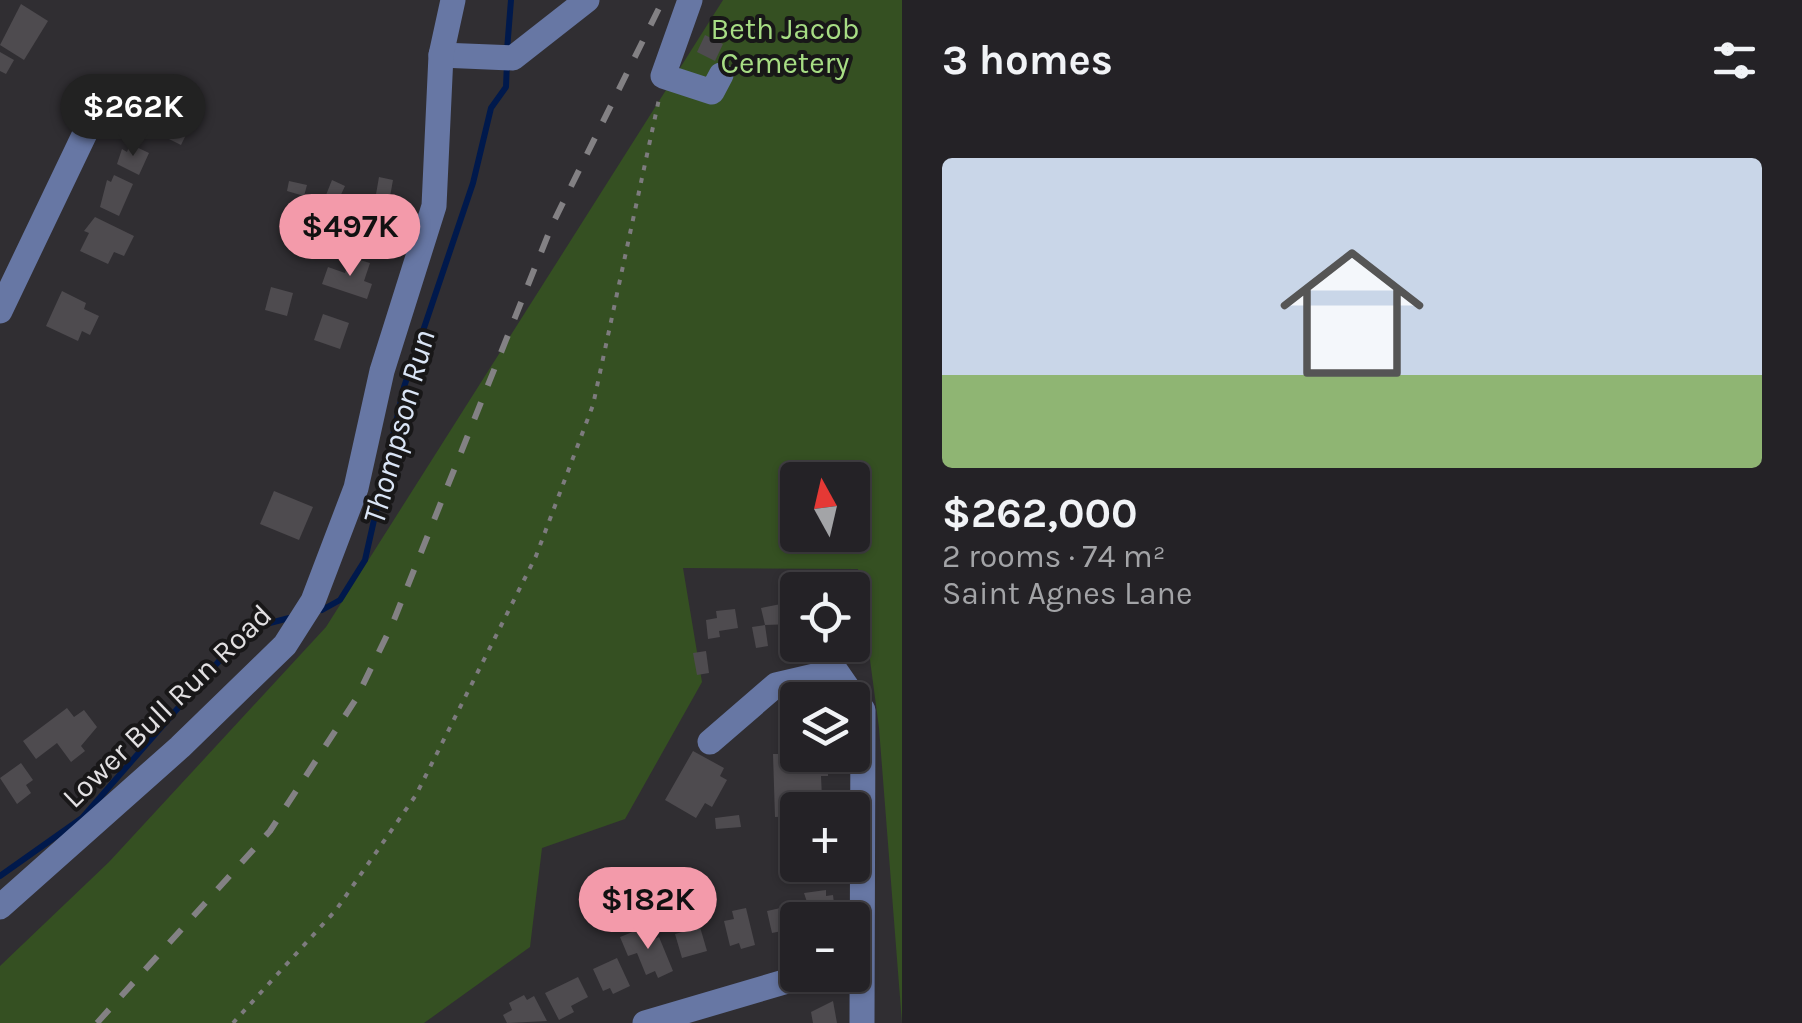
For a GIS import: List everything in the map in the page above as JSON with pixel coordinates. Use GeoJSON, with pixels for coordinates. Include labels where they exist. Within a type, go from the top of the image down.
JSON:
{"type":"FeatureCollection","features":[{"type":"Feature","properties":{"kind":"street","name":"Lower Bull Run Road"},"geometry":{"type":"LineString","coordinates":[[0,907],[233,696],[285,645],[313,601],[356,488],[382,370],[434,206],[452,55],[453,0]]}},
{"type":"Feature","properties":{"kind":"street"},"geometry":{"type":"LineString","coordinates":[[452,55],[513,58],[587,0]]}},
{"type":"Feature","properties":{"kind":"street"},"geometry":{"type":"LineString","coordinates":[[690,0],[662,76],[712,92],[721,76]]}},
{"type":"Feature","properties":{"kind":"street"},"geometry":{"type":"LineString","coordinates":[[0,311],[99,104]]}},
{"type":"Feature","properties":{"kind":"street"},"geometry":{"type":"LineString","coordinates":[[710,742],[776,685],[836,672],[863,710],[858,902]]}},
{"type":"Feature","properties":{"kind":"street"},"geometry":{"type":"LineString","coordinates":[[645,1023],[780,983]]}},
{"type":"Feature","properties":{"kind":"street"},"geometry":{"type":"LineString","coordinates":[[860,992],[862,1023]]}},
{"type":"Feature","properties":{"kind":"path"},"geometry":{"type":"LineString","coordinates":[[233,1023],[336,910],[416,794],[536,556],[593,405],[662,76]]}},
{"type":"Feature","properties":{"kind":"green space","name":"Beth Jacob Cemetery"},"geometry":{"type":"Polygon","coordinates":[[[723,0],[902,0],[902,1023],[870,660],[870,572],[858,569],[683,568],[702,682],[625,819],[542,848],[530,947],[424,1023],[0,1023],[0,966],[109,862],[326,627],[723,0]]]}},
{"type":"Feature","properties":{"kind":"building"},"geometry":{"type":"Polygon","coordinates":[[[21,4],[48,21],[24,60],[0,45],[21,4]]]}},
{"type":"Feature","properties":{"kind":"building"},"geometry":{"type":"Polygon","coordinates":[[[705,35],[723,44],[715,61],[697,52],[705,35]]]}},
{"type":"Feature","properties":{"kind":"building"},"geometry":{"type":"Polygon","coordinates":[[[0,52],[14,60],[6,74],[0,71],[0,52]]]}},
{"type":"Feature","properties":{"kind":"building"},"geometry":{"type":"Polygon","coordinates":[[[182,90],[203,100],[181,145],[155,132],[166,95],[177,100],[182,90]]]}},
{"type":"Feature","properties":{"kind":"building"},"geometry":{"type":"Polygon","coordinates":[[[130,144],[149,153],[139,175],[117,164],[122,149],[127,152],[130,144]]]}},
{"type":"Feature","properties":{"kind":"building"},"geometry":{"type":"Polygon","coordinates":[[[114,175],[133,184],[119,216],[100,207],[107,180],[111,182],[114,175]]]}},
{"type":"Feature","properties":{"kind":"building"},"geometry":{"type":"Polygon","coordinates":[[[379,177],[393,180],[389,202],[375,200],[379,177]]]}},
{"type":"Feature","properties":{"kind":"building"},"geometry":{"type":"Polygon","coordinates":[[[332,180],[345,186],[338,201],[326,195],[332,180]]]}},
{"type":"Feature","properties":{"kind":"building"},"geometry":{"type":"Polygon","coordinates":[[[289,181],[307,185],[304,196],[287,191],[289,181]]]}},
{"type":"Feature","properties":{"kind":"building"},"geometry":{"type":"Polygon","coordinates":[[[340,200],[363,211],[346,249],[322,238],[340,200]]]}},
{"type":"Feature","properties":{"kind":"building"},"geometry":{"type":"Polygon","coordinates":[[[95,217],[134,236],[124,256],[114,252],[108,264],[80,251],[89,233],[84,231],[95,217]]]}},
{"type":"Feature","properties":{"kind":"building"},"geometry":{"type":"Polygon","coordinates":[[[296,224],[305,226],[299,243],[288,240],[296,224]]]}},
{"type":"Feature","properties":{"kind":"building"},"geometry":{"type":"Polygon","coordinates":[[[350,257],[370,263],[364,281],[372,284],[367,299],[322,284],[328,267],[345,273],[350,257]]]}},
{"type":"Feature","properties":{"kind":"building"},"geometry":{"type":"Polygon","coordinates":[[[271,287],[293,293],[287,316],[265,310],[271,287]]]}},
{"type":"Feature","properties":{"kind":"building"},"geometry":{"type":"Polygon","coordinates":[[[62,291],[86,303],[84,309],[99,316],[90,335],[82,331],[78,341],[46,326],[62,291]]]}},
{"type":"Feature","properties":{"kind":"building"},"geometry":{"type":"Polygon","coordinates":[[[323,314],[349,323],[340,349],[314,340],[323,314]]]}},
{"type":"Feature","properties":{"kind":"building"},"geometry":{"type":"Polygon","coordinates":[[[274,491],[313,507],[299,540],[260,524],[274,491]]]}},
{"type":"Feature","properties":{"kind":"building"},"geometry":{"type":"Polygon","coordinates":[[[780,604],[780,624],[765,625],[761,608],[780,604]]]}},
{"type":"Feature","properties":{"kind":"building"},"geometry":{"type":"Polygon","coordinates":[[[735,609],[738,628],[719,631],[720,637],[708,639],[706,620],[717,618],[716,611],[735,609]]]}},
{"type":"Feature","properties":{"kind":"building"},"geometry":{"type":"Polygon","coordinates":[[[765,625],[768,646],[756,648],[752,627],[765,625]]]}},
{"type":"Feature","properties":{"kind":"building"},"geometry":{"type":"Polygon","coordinates":[[[706,651],[709,673],[697,675],[693,653],[706,651]]]}},
{"type":"Feature","properties":{"kind":"building"},"geometry":{"type":"Polygon","coordinates":[[[67,708],[74,717],[84,710],[97,727],[81,746],[85,751],[71,762],[57,743],[36,759],[23,741],[67,708]]]}},
{"type":"Feature","properties":{"kind":"building"},"geometry":{"type":"Polygon","coordinates":[[[693,751],[724,768],[720,776],[727,780],[712,807],[705,803],[696,818],[665,800],[693,751]]]}},
{"type":"Feature","properties":{"kind":"building"},"geometry":{"type":"Polygon","coordinates":[[[773,754],[780,754],[780,772],[828,772],[828,776],[821,776],[822,792],[780,792],[780,817],[775,817],[773,754]]]}},
{"type":"Feature","properties":{"kind":"building"},"geometry":{"type":"Polygon","coordinates":[[[21,763],[33,780],[26,785],[31,793],[17,804],[0,778],[21,763]]]}},
{"type":"Feature","properties":{"kind":"building"},"geometry":{"type":"Polygon","coordinates":[[[739,815],[741,827],[716,829],[715,818],[739,815]]]}},
{"type":"Feature","properties":{"kind":"building"},"geometry":{"type":"Polygon","coordinates":[[[826,890],[826,896],[833,895],[834,902],[807,902],[804,893],[826,890]]]}},
{"type":"Feature","properties":{"kind":"building"},"geometry":{"type":"Polygon","coordinates":[[[746,908],[755,945],[741,949],[739,943],[730,946],[724,921],[734,919],[732,911],[746,908]]]}},
{"type":"Feature","properties":{"kind":"building"},"geometry":{"type":"Polygon","coordinates":[[[780,908],[780,931],[772,933],[767,911],[780,908]]]}},
{"type":"Feature","properties":{"kind":"building"},"geometry":{"type":"Polygon","coordinates":[[[645,927],[650,941],[659,937],[673,971],[658,978],[655,971],[646,975],[637,953],[628,956],[620,937],[645,927]]]}},
{"type":"Feature","properties":{"kind":"building"},"geometry":{"type":"Polygon","coordinates":[[[700,927],[707,951],[682,958],[675,934],[700,927]]]}},
{"type":"Feature","properties":{"kind":"building"},"geometry":{"type":"Polygon","coordinates":[[[617,958],[630,986],[613,994],[610,988],[603,991],[593,969],[617,958]]]}},
{"type":"Feature","properties":{"kind":"building"},"geometry":{"type":"Polygon","coordinates":[[[578,977],[588,997],[571,1006],[574,1012],[559,1020],[545,993],[578,977]]]}},
{"type":"Feature","properties":{"kind":"building"},"geometry":{"type":"Polygon","coordinates":[[[524,995],[527,1000],[534,996],[547,1021],[507,1023],[503,1015],[512,1010],[509,1003],[524,995]]]}},
{"type":"Feature","properties":{"kind":"building"},"geometry":{"type":"Polygon","coordinates":[[[833,1001],[837,1023],[813,1023],[811,1012],[833,1001]]]}},
{"type":"Feature","properties":{"kind":"waterway","name":"Thompson Run"},"geometry":{"type":"LineString","coordinates":[[507,50],[511,0]]}},
{"type":"Feature","properties":{"kind":"waterway","name":"Thompson Run"},"geometry":{"type":"LineString","coordinates":[[322,610],[340,600],[365,560],[404,387],[473,183],[491,108],[506,87],[507,62]]}},
{"type":"Feature","properties":{"kind":"waterway","name":"Thompson Run"},"geometry":{"type":"LineString","coordinates":[[0,876],[82,818],[247,629],[293,617]]}},
{"type":"Feature","properties":{"kind":"railway"},"geometry":{"type":"LineString","coordinates":[[97,1023],[270,831],[356,699],[392,625],[552,225],[663,0]]}}]}
